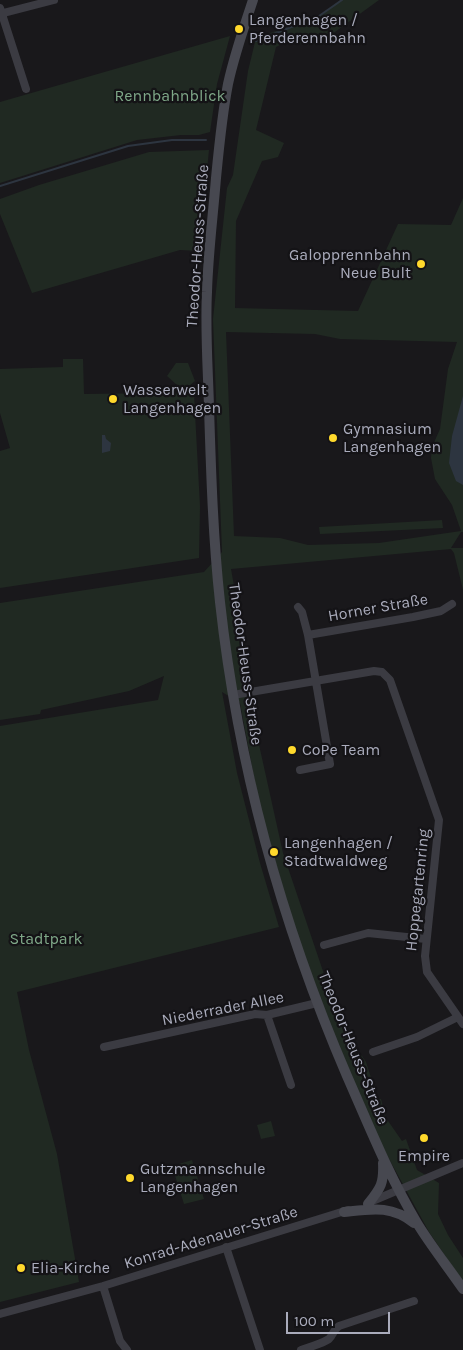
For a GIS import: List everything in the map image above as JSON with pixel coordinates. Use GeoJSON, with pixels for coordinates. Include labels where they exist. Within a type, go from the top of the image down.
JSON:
{"type":"FeatureCollection","features":[{"type":"Feature","properties":{"kind":"street"},"geometry":{"type":"LineString","coordinates":[[26,89],[1,12],[54,0]]}},
{"type":"Feature","properties":{"kind":"street","name":"Theodor-Heuss-Straße"},"geometry":{"type":"LineString","coordinates":[[253,0],[228,84],[220,141],[207,293],[211,473],[215,550],[220,606],[233,695],[247,772],[269,860],[293,938],[317,1004],[382,1157],[419,1227],[463,1289]]}},
{"type":"Feature","properties":{"kind":"street","name":"Horner Straße"},"geometry":{"type":"LineString","coordinates":[[308,635],[441,611],[452,604]]}},
{"type":"Feature","properties":{"kind":"street","name":"Horner Straße"},"geometry":{"type":"LineString","coordinates":[[298,607],[302,612],[308,635],[330,764],[300,770]]}},
{"type":"Feature","properties":{"kind":"street","name":"Hoppegartenring"},"geometry":{"type":"LineString","coordinates":[[233,695],[374,671],[386,674],[390,680],[440,820],[424,956],[427,972],[463,1024]]}},
{"type":"Feature","properties":{"kind":"street"},"geometry":{"type":"LineString","coordinates":[[324,946],[368,932],[426,939]]}},
{"type":"Feature","properties":{"kind":"street","name":"Niederrader Allee"},"geometry":{"type":"LineString","coordinates":[[104,1047],[255,1014],[267,1015],[317,1004]]}},
{"type":"Feature","properties":{"kind":"street"},"geometry":{"type":"LineString","coordinates":[[267,1015],[291,1085]]}},
{"type":"Feature","properties":{"kind":"street"},"geometry":{"type":"LineString","coordinates":[[373,1052],[417,1037],[458,1017]]}},
{"type":"Feature","properties":{"kind":"street"},"geometry":{"type":"LineString","coordinates":[[368,1204],[378,1192],[382,1183],[382,1157]]}},
{"type":"Feature","properties":{"kind":"street"},"geometry":{"type":"LineString","coordinates":[[399,1190],[463,1163]]}},
{"type":"Feature","properties":{"kind":"street","name":"Konrad-Adenauer-Straße"},"geometry":{"type":"LineString","coordinates":[[0,1314],[103,1286],[344,1212],[399,1190]]}},
{"type":"Feature","properties":{"kind":"street"},"geometry":{"type":"LineString","coordinates":[[344,1212],[385,1210],[405,1216],[419,1227]]}},
{"type":"Feature","properties":{"kind":"street"},"geometry":{"type":"LineString","coordinates":[[226,1247],[260,1350]]}},
{"type":"Feature","properties":{"kind":"street"},"geometry":{"type":"LineString","coordinates":[[103,1286],[120,1341],[127,1350]]}},
{"type":"Feature","properties":{"kind":"street"},"geometry":{"type":"LineString","coordinates":[[301,1350],[331,1337],[339,1326],[414,1301]]}},
{"type":"Feature","properties":{"kind":"green space","name":"Stadtpark"},"geometry":{"type":"Polygon","coordinates":[[[340,0],[379,0],[317,45],[286,42],[276,47],[256,130],[284,143],[278,157],[262,161],[236,221],[235,308],[358,311],[398,224],[451,225],[463,198],[463,532],[461,532],[451,548],[463,548],[463,590],[454,553],[451,549],[231,569],[250,676],[250,704],[283,853],[326,980],[350,1038],[366,1062],[378,1099],[381,1099],[386,1118],[402,1141],[406,1139],[417,1170],[439,1183],[438,1214],[448,1235],[463,1258],[463,1282],[429,1232],[370,1124],[301,952],[259,804],[240,703],[222,692],[237,773],[279,927],[17,992],[29,1050],[57,1154],[79,1282],[0,1302],[0,726],[158,700],[164,676],[129,691],[41,710],[40,714],[0,720],[0,603],[204,572],[222,552],[213,319],[227,188],[233,175],[248,71],[256,38],[321,15],[340,0]],[[226,332],[234,536],[280,538],[308,545],[379,543],[461,531],[452,505],[435,479],[431,458],[432,447],[440,429],[448,369],[457,342],[340,339],[315,334],[226,332]]]}},
{"type":"Feature","properties":{"kind":"green space","name":"Rennbahnblick"},"geometry":{"type":"Polygon","coordinates":[[[230,36],[217,84],[210,132],[199,135],[137,140],[0,183],[0,102],[230,36]]]}},
{"type":"Feature","properties":{"kind":"green space"},"geometry":{"type":"Polygon","coordinates":[[[209,150],[199,251],[180,250],[32,293],[0,214],[0,199],[39,185],[149,152],[209,150]]]}},
{"type":"Feature","properties":{"kind":"green space","name":"Wasserwelt Langenhagen"},"geometry":{"type":"Polygon","coordinates":[[[63,359],[83,359],[84,394],[194,394],[200,506],[199,558],[0,588],[0,451],[10,448],[0,413],[0,369],[63,367],[63,359]]]}},
{"type":"Feature","properties":{"kind":"green space"},"geometry":{"type":"Polygon","coordinates":[[[176,363],[188,363],[195,381],[189,386],[178,386],[167,376],[176,363]]]}},
{"type":"Feature","properties":{"kind":"green space"},"geometry":{"type":"Polygon","coordinates":[[[442,520],[443,528],[320,534],[319,527],[442,520]]]}},
{"type":"Feature","properties":{"kind":"green space"},"geometry":{"type":"Polygon","coordinates":[[[271,1121],[275,1136],[261,1139],[257,1125],[271,1121]]]}},
{"type":"Feature","properties":{"kind":"green space"},"geometry":{"type":"Polygon","coordinates":[[[192,1160],[204,1199],[184,1204],[172,1166],[192,1160]]]}},
{"type":"Feature","properties":{"kind":"shaded area"},"geometry":{"type":"Polygon","coordinates":[[[463,396],[463,485],[456,481],[449,463],[452,436],[463,396]]]}},
{"type":"Feature","properties":{"kind":"shaded area"},"geometry":{"type":"Polygon","coordinates":[[[102,435],[105,435],[106,439],[111,443],[110,451],[102,453],[102,435]]]}},
{"type":"Feature","properties":{"kind":"waterway"},"geometry":{"type":"LineString","coordinates":[[256,41],[319,16],[342,0]]}},
{"type":"Feature","properties":{"kind":"waterway"},"geometry":{"type":"LineString","coordinates":[[0,186],[128,146],[172,140],[206,140]]}},
{"type":"Feature","properties":{"kind":"place","name":"Langenhagen / Pferderennbahn"},"geometry":{"type":"Point","coordinates":[239,29]}},
{"type":"Feature","properties":{"kind":"place","name":"Galopprennbahn Neue Bult"},"geometry":{"type":"Point","coordinates":[421,264]}},
{"type":"Feature","properties":{"kind":"place","name":"Wasserwelt Langenhagen"},"geometry":{"type":"Point","coordinates":[113,399]}},
{"type":"Feature","properties":{"kind":"place","name":"Gymnasium Langenhagen"},"geometry":{"type":"Point","coordinates":[333,438]}},
{"type":"Feature","properties":{"kind":"place","name":"CoPe Team"},"geometry":{"type":"Point","coordinates":[292,750]}},
{"type":"Feature","properties":{"kind":"place","name":"Langenhagen / Stadtwaldweg"},"geometry":{"type":"Point","coordinates":[274,852]}},
{"type":"Feature","properties":{"kind":"place","name":"Empire"},"geometry":{"type":"Point","coordinates":[424,1138]}},
{"type":"Feature","properties":{"kind":"place","name":"Gutzmannschule Langenhagen"},"geometry":{"type":"Point","coordinates":[130,1178]}},
{"type":"Feature","properties":{"kind":"place","name":"Elia-Kirche"},"geometry":{"type":"Point","coordinates":[21,1268]}}]}
